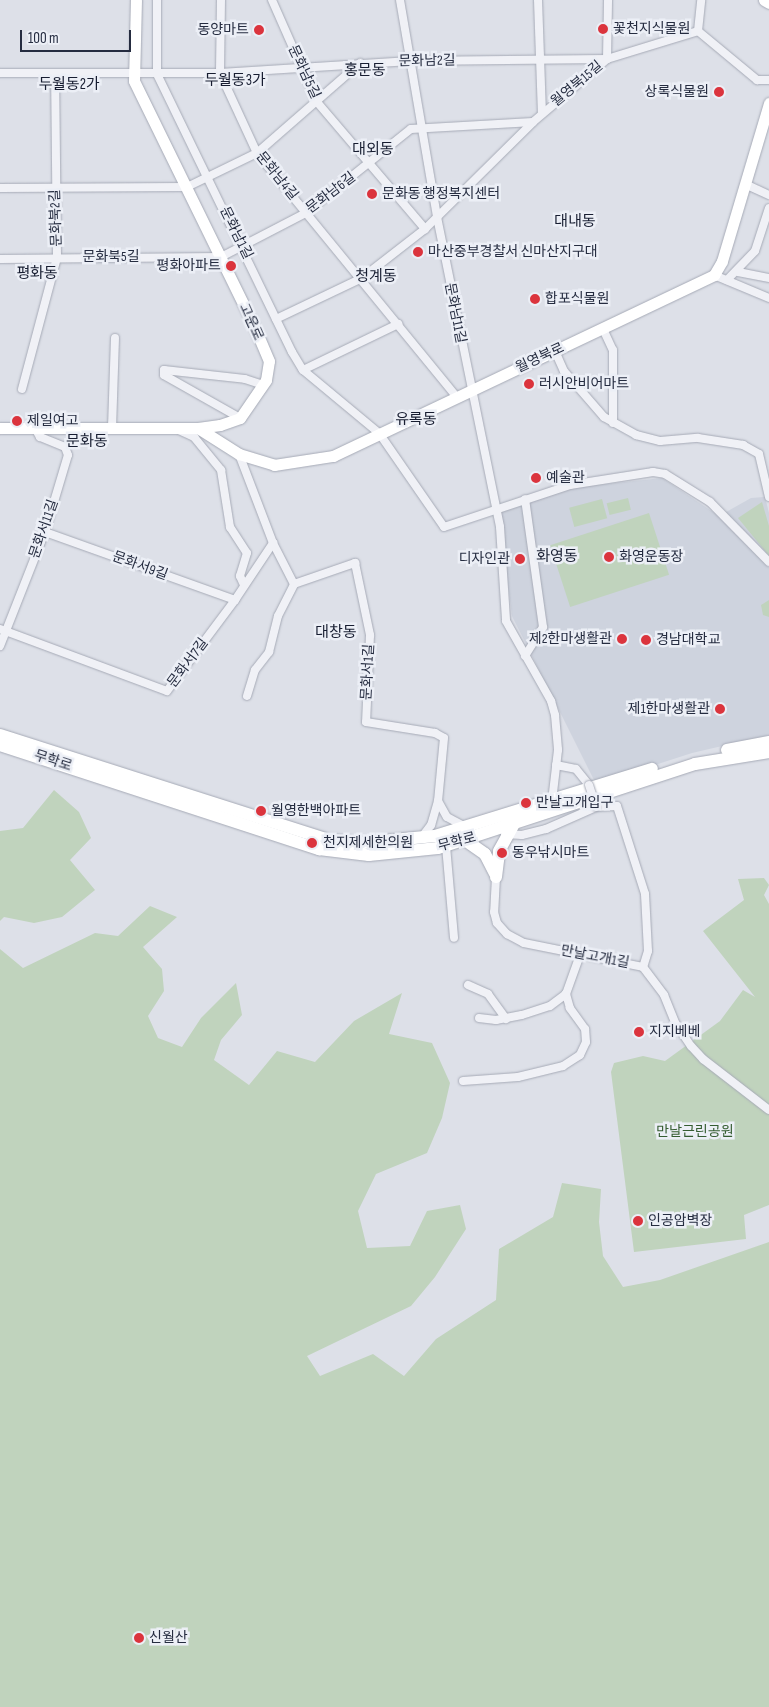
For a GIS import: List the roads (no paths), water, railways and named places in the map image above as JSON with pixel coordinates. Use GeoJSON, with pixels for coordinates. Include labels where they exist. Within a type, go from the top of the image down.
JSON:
{"type":"FeatureCollection","features":[{"type":"Feature","properties":{"kind":"main road","name":"고운로"},"geometry":{"type":"LineString","coordinates":[[136,0],[137,73],[134,81],[222,257],[269,361],[264,385],[240,418]]}},
{"type":"Feature","properties":{"kind":"main road"},"geometry":{"type":"LineString","coordinates":[[764,0],[769,3]]}},
{"type":"Feature","properties":{"kind":"main road"},"geometry":{"type":"LineString","coordinates":[[714,275],[722,261],[769,103]]}},
{"type":"Feature","properties":{"kind":"main road","name":"월영북로"},"geometry":{"type":"LineString","coordinates":[[198,428],[239,454],[274,465],[312,462],[333,456],[714,275]]}},
{"type":"Feature","properties":{"kind":"main road"},"geometry":{"type":"LineString","coordinates":[[0,428],[198,428],[220,425],[240,418]]}},
{"type":"Feature","properties":{"kind":"main road","name":"무학로"},"geometry":{"type":"LineString","coordinates":[[0,735],[329,840],[363,843],[420,838],[468,827],[686,758],[769,742]]}},
{"type":"Feature","properties":{"kind":"main road","name":"무학로"},"geometry":{"type":"LineString","coordinates":[[0,745],[319,849],[369,855],[410,853],[446,846],[488,833],[511,829],[695,764],[769,752]]}},
{"type":"Feature","properties":{"kind":"main road"},"geometry":{"type":"LineString","coordinates":[[496,877],[497,857],[511,829]]}},
{"type":"Feature","properties":{"kind":"main road"},"geometry":{"type":"LineString","coordinates":[[465,840],[485,854],[496,877]]}},
{"type":"Feature","properties":{"kind":"street","name":"문화남1길"},"geometry":{"type":"LineString","coordinates":[[157,0],[157,74],[276,318],[304,370],[379,433],[444,527],[495,508]]}},
{"type":"Feature","properties":{"kind":"street","name":"문화남4길"},"geometry":{"type":"LineString","coordinates":[[221,0],[220,73],[256,153],[362,278],[457,396]]}},
{"type":"Feature","properties":{"kind":"street","name":"문화남5길"},"geometry":{"type":"LineString","coordinates":[[272,0],[317,102],[425,229]]}},
{"type":"Feature","properties":{"kind":"street","name":"문화남11길"},"geometry":{"type":"LineString","coordinates":[[400,0],[436,218],[503,555],[504,614],[512,635],[525,656],[555,715],[556,765],[552,801]]}},
{"type":"Feature","properties":{"kind":"street"},"geometry":{"type":"LineString","coordinates":[[538,0],[542,61],[542,113]]}},
{"type":"Feature","properties":{"kind":"street"},"geometry":{"type":"LineString","coordinates":[[607,59],[608,0]]}},
{"type":"Feature","properties":{"kind":"street"},"geometry":{"type":"LineString","coordinates":[[701,0],[698,31],[757,80],[769,80]]}},
{"type":"Feature","properties":{"kind":"street","name":"월영북15길"},"geometry":{"type":"LineString","coordinates":[[276,318],[362,278],[425,229],[542,113],[607,59],[698,31]]}},
{"type":"Feature","properties":{"kind":"street","name":"문화남2길"},"geometry":{"type":"LineString","coordinates":[[0,73],[220,73],[300,66],[410,61],[607,59]]}},
{"type":"Feature","properties":{"kind":"street"},"geometry":{"type":"LineString","coordinates":[[0,188],[187,186],[256,153],[360,63]]}},
{"type":"Feature","properties":{"kind":"street","name":"문화북2길"},"geometry":{"type":"LineString","coordinates":[[22,389],[57,257],[54,188],[55,73]]}},
{"type":"Feature","properties":{"kind":"street","name":"문화남6길"},"geometry":{"type":"LineString","coordinates":[[222,257],[306,212],[411,129],[422,126],[533,122]]}},
{"type":"Feature","properties":{"kind":"street"},"geometry":{"type":"LineString","coordinates":[[745,184],[769,195]]}},
{"type":"Feature","properties":{"kind":"street"},"geometry":{"type":"LineString","coordinates":[[727,280],[738,272],[755,251],[769,208]]}},
{"type":"Feature","properties":{"kind":"street"},"geometry":{"type":"LineString","coordinates":[[761,229],[769,233]]}},
{"type":"Feature","properties":{"kind":"street","name":"문화북5길"},"geometry":{"type":"LineString","coordinates":[[0,259],[222,257]]}},
{"type":"Feature","properties":{"kind":"street"},"geometry":{"type":"LineString","coordinates":[[738,272],[769,278]]}},
{"type":"Feature","properties":{"kind":"street"},"geometry":{"type":"LineString","coordinates":[[714,275],[769,298]]}},
{"type":"Feature","properties":{"kind":"street"},"geometry":{"type":"LineString","coordinates":[[304,370],[398,324]]}},
{"type":"Feature","properties":{"kind":"street"},"geometry":{"type":"LineString","coordinates":[[603,329],[614,350],[613,423]]}},
{"type":"Feature","properties":{"kind":"street"},"geometry":{"type":"LineString","coordinates":[[112,428],[115,338]]}},
{"type":"Feature","properties":{"kind":"street"},"geometry":{"type":"LineString","coordinates":[[555,351],[564,371],[604,417],[636,435],[660,441],[698,438],[743,445],[759,454],[769,497]]}},
{"type":"Feature","properties":{"kind":"street"},"geometry":{"type":"LineString","coordinates":[[240,418],[164,375],[164,370],[245,379],[264,385]]}},
{"type":"Feature","properties":{"kind":"street","name":"문화서11길"},"geometry":{"type":"LineString","coordinates":[[0,646],[3,630],[45,532],[68,456],[66,447],[40,437],[35,428]]}},
{"type":"Feature","properties":{"kind":"street"},"geometry":{"type":"LineString","coordinates":[[175,428],[194,436],[221,470],[230,527],[247,553],[240,576],[244,585]]}},
{"type":"Feature","properties":{"kind":"street"},"geometry":{"type":"LineString","coordinates":[[239,454],[273,543],[294,584],[278,616],[269,652],[255,670],[246,696]]}},
{"type":"Feature","properties":{"kind":"street"},"geometry":{"type":"LineString","coordinates":[[495,508],[570,485],[631,473],[666,474],[726,515],[769,562]]}},
{"type":"Feature","properties":{"kind":"street"},"geometry":{"type":"LineString","coordinates":[[525,499],[544,627],[525,656]]}},
{"type":"Feature","properties":{"kind":"street","name":"문화서9길"},"geometry":{"type":"LineString","coordinates":[[45,532],[235,600]]}},
{"type":"Feature","properties":{"kind":"street","name":"문화서7길"},"geometry":{"type":"LineString","coordinates":[[3,630],[167,691],[235,600],[273,543]]}},
{"type":"Feature","properties":{"kind":"street","name":"문화서1길"},"geometry":{"type":"LineString","coordinates":[[294,584],[355,563],[370,635],[366,722],[444,736],[446,748],[438,801],[428,831],[420,838]]}},
{"type":"Feature","properties":{"kind":"street"},"geometry":{"type":"LineString","coordinates":[[556,765],[576,769],[589,785],[596,807]]}},
{"type":"Feature","properties":{"kind":"street"},"geometry":{"type":"LineString","coordinates":[[438,801],[452,822],[468,827]]}},
{"type":"Feature","properties":{"kind":"street"},"geometry":{"type":"LineString","coordinates":[[511,829],[522,835],[546,829],[596,807],[617,806],[645,894],[648,951],[643,967]]}},
{"type":"Feature","properties":{"kind":"street"},"geometry":{"type":"LineString","coordinates":[[446,846],[454,938]]}},
{"type":"Feature","properties":{"kind":"street","name":"만날고개1길"},"geometry":{"type":"LineString","coordinates":[[496,877],[494,912],[497,923],[507,934],[524,942],[643,967],[664,995],[676,1024],[691,1046],[703,1059],[769,1110]]}},
{"type":"Feature","properties":{"kind":"street"},"geometry":{"type":"LineString","coordinates":[[463,1081],[518,1077],[576,1060],[584,1049],[586,1036],[582,1022],[568,1004],[566,994],[580,954]]}},
{"type":"Feature","properties":{"kind":"street"},"geometry":{"type":"LineString","coordinates":[[468,985],[488,994],[506,1019]]}},
{"type":"Feature","properties":{"kind":"street"},"geometry":{"type":"LineString","coordinates":[[479,1018],[506,1019],[550,1006],[566,994]]}},
{"type":"Feature","properties":{"kind":"place","name":"꽃천지식물원"},"geometry":{"type":"Point","coordinates":[603,29]}},
{"type":"Feature","properties":{"kind":"place","name":"동양마트"},"geometry":{"type":"Point","coordinates":[259,30]}},
{"type":"Feature","properties":{"kind":"place","name":"상록식물원"},"geometry":{"type":"Point","coordinates":[719,92]}},
{"type":"Feature","properties":{"kind":"place","name":"문화동 행정복지센터"},"geometry":{"type":"Point","coordinates":[372,194]}},
{"type":"Feature","properties":{"kind":"place","name":"마산중부경찰서 신마산지구대"},"geometry":{"type":"Point","coordinates":[418,252]}},
{"type":"Feature","properties":{"kind":"place","name":"평화아파트"},"geometry":{"type":"Point","coordinates":[231,266]}},
{"type":"Feature","properties":{"kind":"place","name":"합포식물원"},"geometry":{"type":"Point","coordinates":[535,299]}},
{"type":"Feature","properties":{"kind":"place","name":"러시안비어마트"},"geometry":{"type":"Point","coordinates":[529,384]}},
{"type":"Feature","properties":{"kind":"place","name":"제일여고"},"geometry":{"type":"Point","coordinates":[17,421]}},
{"type":"Feature","properties":{"kind":"place","name":"예술관"},"geometry":{"type":"Point","coordinates":[536,478]}},
{"type":"Feature","properties":{"kind":"place","name":"화영운동장"},"geometry":{"type":"Point","coordinates":[609,557]}},
{"type":"Feature","properties":{"kind":"place","name":"디자인관"},"geometry":{"type":"Point","coordinates":[520,559]}},
{"type":"Feature","properties":{"kind":"place","name":"제2한마생활관"},"geometry":{"type":"Point","coordinates":[622,639]}},
{"type":"Feature","properties":{"kind":"place","name":"경남대학교"},"geometry":{"type":"Point","coordinates":[646,640]}},
{"type":"Feature","properties":{"kind":"place","name":"제1한마생활관"},"geometry":{"type":"Point","coordinates":[720,709]}},
{"type":"Feature","properties":{"kind":"place","name":"만날고개입구"},"geometry":{"type":"Point","coordinates":[526,803]}},
{"type":"Feature","properties":{"kind":"place","name":"월영한백아파트"},"geometry":{"type":"Point","coordinates":[261,811]}},
{"type":"Feature","properties":{"kind":"place","name":"천지제세한의원"},"geometry":{"type":"Point","coordinates":[312,843]}},
{"type":"Feature","properties":{"kind":"place","name":"동우낚시마트"},"geometry":{"type":"Point","coordinates":[502,853]}},
{"type":"Feature","properties":{"kind":"place","name":"지지베베"},"geometry":{"type":"Point","coordinates":[639,1032]}},
{"type":"Feature","properties":{"kind":"place","name":"인공암벽장"},"geometry":{"type":"Point","coordinates":[638,1221]}},
{"type":"Feature","properties":{"kind":"place","name":"신월산"},"geometry":{"type":"Point","coordinates":[139,1638]}},
{"type":"Feature","properties":{"kind":"district","name":"홍문동"},"geometry":{"type":"Point","coordinates":[365,71]}},
{"type":"Feature","properties":{"kind":"district","name":"두월동3가"},"geometry":{"type":"Point","coordinates":[235,81]}},
{"type":"Feature","properties":{"kind":"district","name":"두월동2가"},"geometry":{"type":"Point","coordinates":[69,85]}},
{"type":"Feature","properties":{"kind":"district","name":"대외동"},"geometry":{"type":"Point","coordinates":[373,150]}},
{"type":"Feature","properties":{"kind":"district","name":"대내동"},"geometry":{"type":"Point","coordinates":[575,222]}},
{"type":"Feature","properties":{"kind":"district","name":"평화동"},"geometry":{"type":"Point","coordinates":[37,274]}},
{"type":"Feature","properties":{"kind":"district","name":"청계동"},"geometry":{"type":"Point","coordinates":[376,277]}},
{"type":"Feature","properties":{"kind":"district","name":"유록동"},"geometry":{"type":"Point","coordinates":[416,420]}},
{"type":"Feature","properties":{"kind":"district","name":"문화동"},"geometry":{"type":"Point","coordinates":[87,442]}},
{"type":"Feature","properties":{"kind":"district","name":"화영동"},"geometry":{"type":"Point","coordinates":[557,557]}},
{"type":"Feature","properties":{"kind":"district","name":"대창동"},"geometry":{"type":"Point","coordinates":[336,633]}},
{"type":"Feature","properties":{"kind":"park label","name":"만날근린공원"},"geometry":{"type":"Point","coordinates":[695,1132]}}]}
